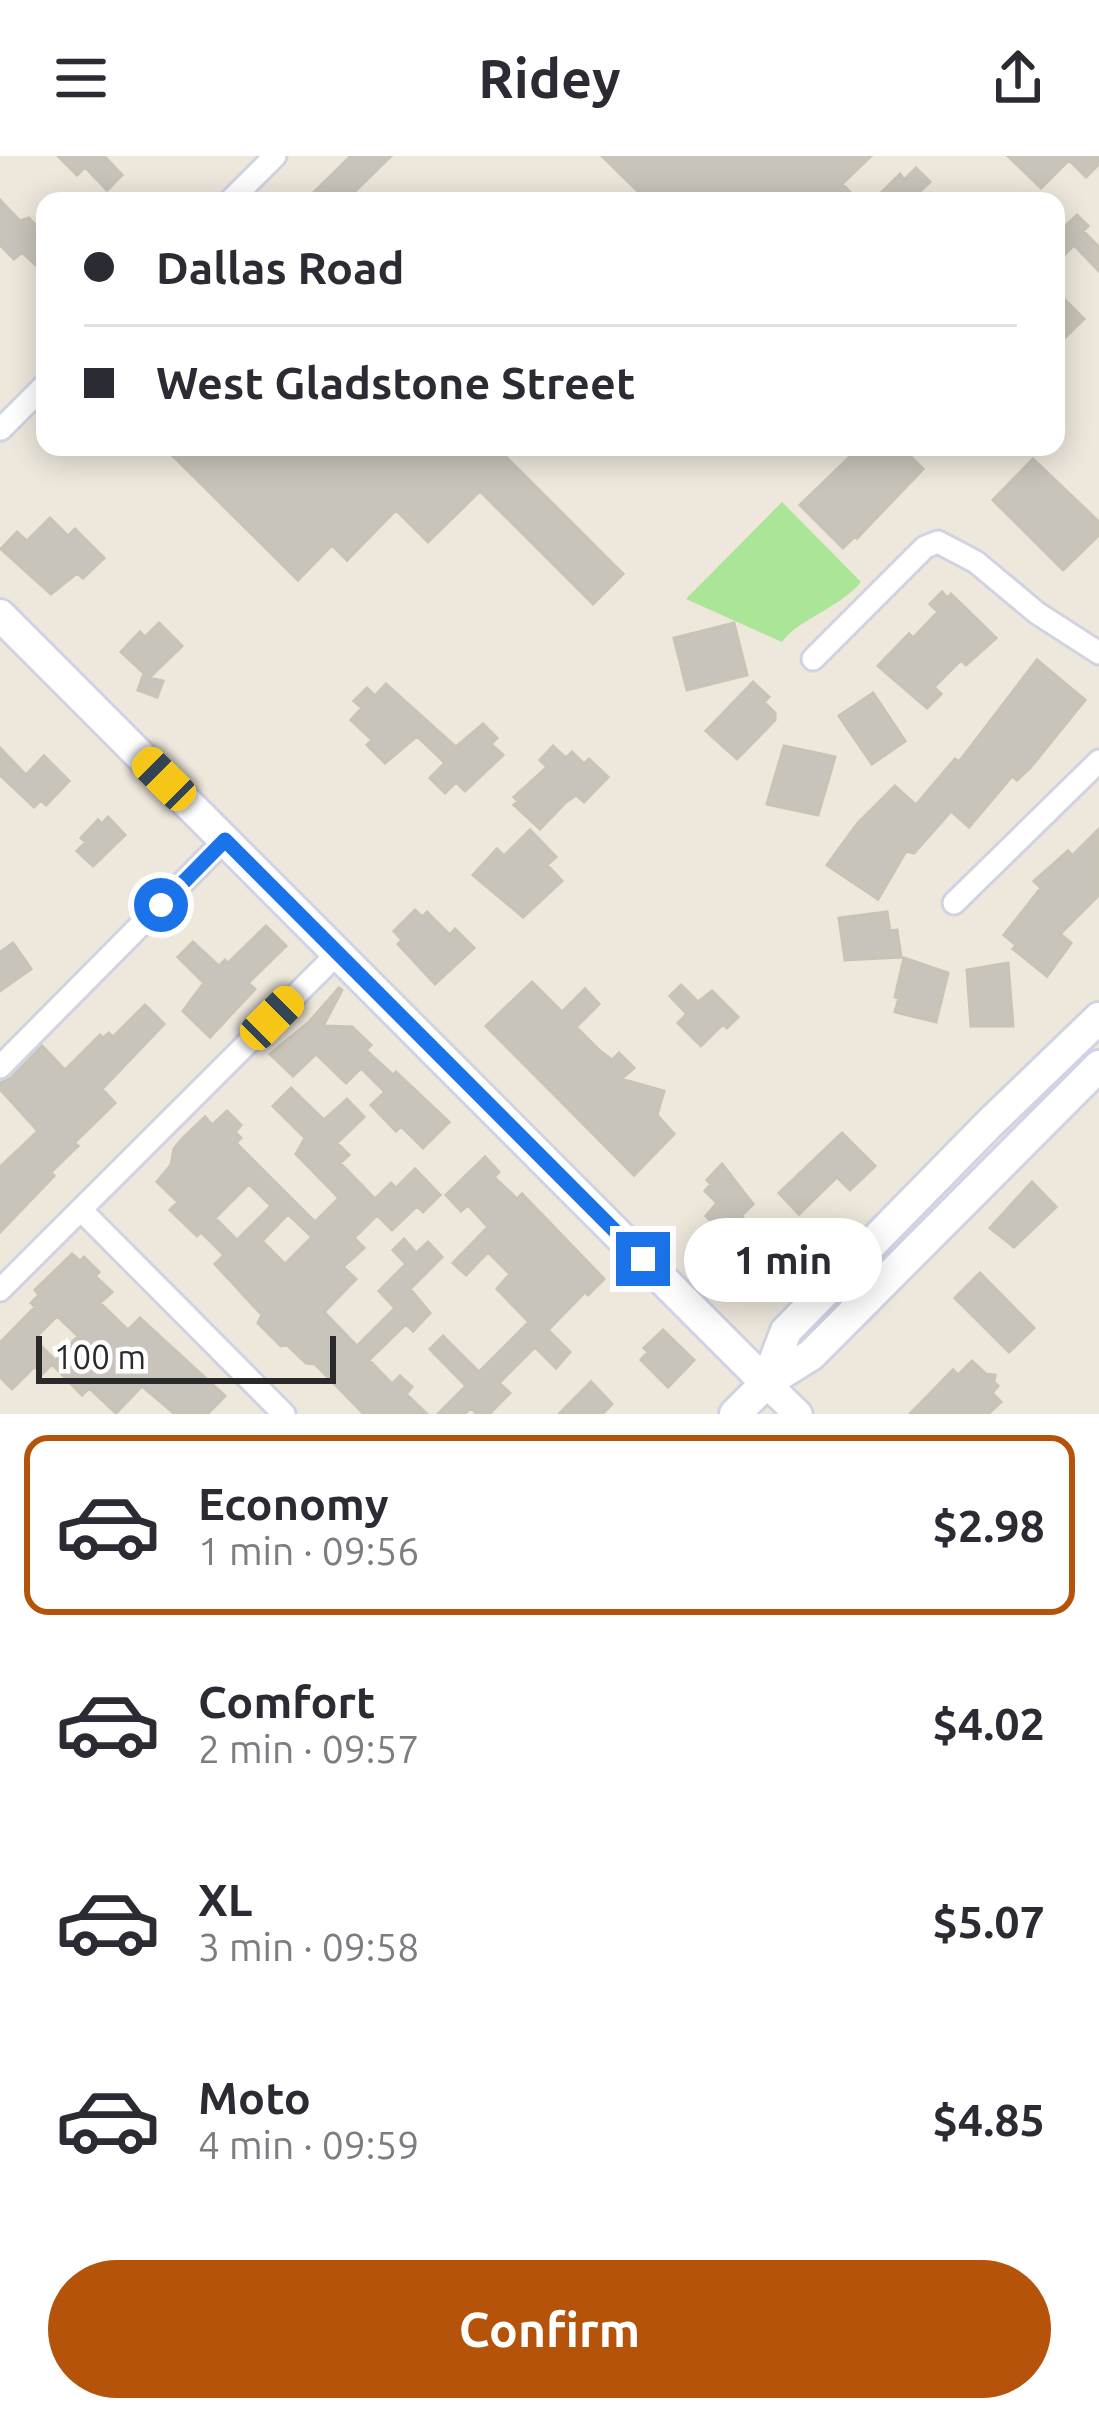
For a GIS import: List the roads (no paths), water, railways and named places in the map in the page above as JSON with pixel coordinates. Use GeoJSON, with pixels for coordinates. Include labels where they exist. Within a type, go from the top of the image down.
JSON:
{"type":"FeatureCollection","features":[{"type":"Feature","properties":{"kind":"main road"},"geometry":{"type":"LineString","coordinates":[[0,615],[766,1382]]}},
{"type":"Feature","properties":{"kind":"main road"},"geometry":{"type":"LineString","coordinates":[[766,1382],[786,1330],[1099,1018]]}},
{"type":"Feature","properties":{"kind":"main road"},"geometry":{"type":"LineString","coordinates":[[735,1414],[766,1382],[811,1355],[1099,1066]]}},
{"type":"Feature","properties":{"kind":"street"},"geometry":{"type":"LineString","coordinates":[[239,192],[275,156]]}},
{"type":"Feature","properties":{"kind":"street"},"geometry":{"type":"LineString","coordinates":[[1,429],[36,394]]}},
{"type":"Feature","properties":{"kind":"street"},"geometry":{"type":"LineString","coordinates":[[814,659],[925,547],[938,542],[976,562],[1037,613],[1099,653]]}},
{"type":"Feature","properties":{"kind":"street"},"geometry":{"type":"LineString","coordinates":[[954,903],[1099,760]]}},
{"type":"Feature","properties":{"kind":"street"},"geometry":{"type":"LineString","coordinates":[[0,1067],[225,840]]}},
{"type":"Feature","properties":{"kind":"street"},"geometry":{"type":"LineString","coordinates":[[0,1290],[338,953]]}},
{"type":"Feature","properties":{"kind":"street"},"geometry":{"type":"LineString","coordinates":[[81,1210],[284,1414]]}},
{"type":"Feature","properties":{"kind":"street"},"geometry":{"type":"LineString","coordinates":[[766,1382],[798,1414]]}}]}
